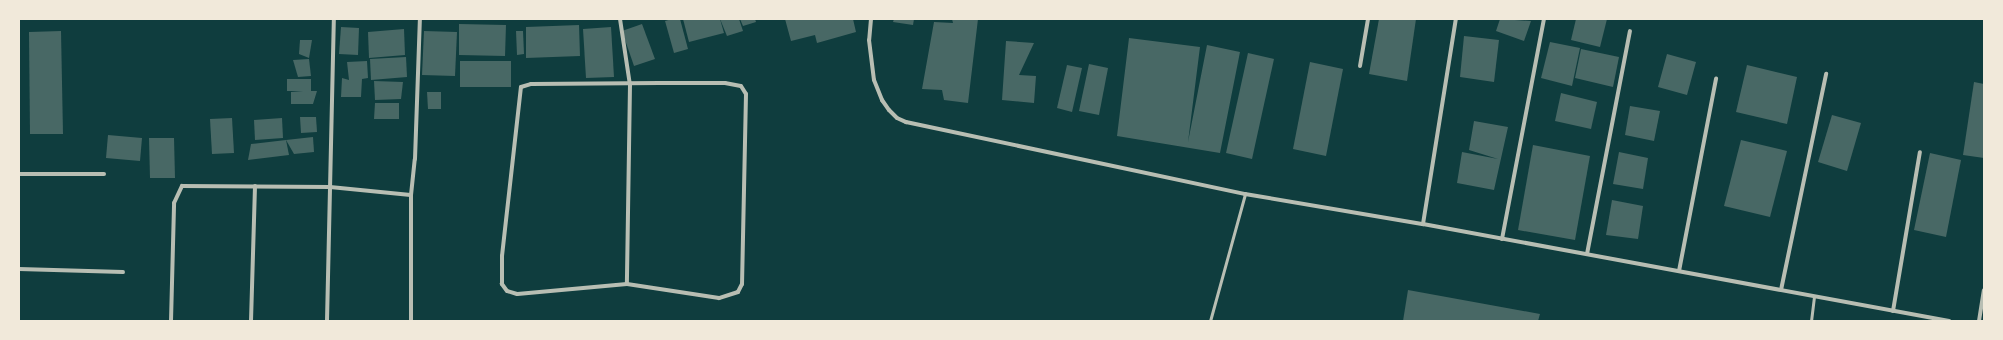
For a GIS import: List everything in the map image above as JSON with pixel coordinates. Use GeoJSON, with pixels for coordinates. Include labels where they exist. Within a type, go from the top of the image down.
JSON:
{"type":"FeatureCollection","features":[{"type":"Feature","properties":{"kind":"street"},"geometry":{"type":"LineString","coordinates":[[327,321],[334,19]]}},
{"type":"Feature","properties":{"kind":"street"},"geometry":{"type":"LineString","coordinates":[[411,321],[411,195],[415,159],[420,19]]}},
{"type":"Feature","properties":{"kind":"street"},"geometry":{"type":"LineString","coordinates":[[620,19],[630,85],[627,284]]}},
{"type":"Feature","properties":{"kind":"street"},"geometry":{"type":"LineString","coordinates":[[871,19],[869,40],[874,80],[882,100],[889,110],[897,118],[906,122],[1245,194],[1502,238],[1893,311],[1928,319],[1948,321]]}},
{"type":"Feature","properties":{"kind":"street"},"geometry":{"type":"LineString","coordinates":[[1360,66],[1368,19]]}},
{"type":"Feature","properties":{"kind":"street"},"geometry":{"type":"LineString","coordinates":[[1423,224],[1456,19]]}},
{"type":"Feature","properties":{"kind":"street"},"geometry":{"type":"LineString","coordinates":[[1502,238],[1544,19]]}},
{"type":"Feature","properties":{"kind":"street"},"geometry":{"type":"LineString","coordinates":[[1588,254],[1630,31]]}},
{"type":"Feature","properties":{"kind":"street"},"geometry":{"type":"LineString","coordinates":[[1781,290],[1826,74]]}},
{"type":"Feature","properties":{"kind":"street"},"geometry":{"type":"LineString","coordinates":[[1680,271],[1716,79]]}},
{"type":"Feature","properties":{"kind":"street"},"geometry":{"type":"LineString","coordinates":[[725,83],[740,86],[746,94],[742,284],[738,292],[719,298],[627,284],[517,294],[507,291],[502,284],[502,256],[521,87],[531,84],[630,85],[725,83]]}},
{"type":"Feature","properties":{"kind":"street"},"geometry":{"type":"LineString","coordinates":[[1893,311],[1920,152]]}},
{"type":"Feature","properties":{"kind":"street"},"geometry":{"type":"LineString","coordinates":[[19,174],[104,174]]}},
{"type":"Feature","properties":{"kind":"street"},"geometry":{"type":"LineString","coordinates":[[171,321],[174,203],[182,186],[330,187],[411,195]]}},
{"type":"Feature","properties":{"kind":"street"},"geometry":{"type":"LineString","coordinates":[[251,321],[254,186]]}},
{"type":"Feature","properties":{"kind":"street"},"geometry":{"type":"LineString","coordinates":[[19,269],[123,272]]}},
{"type":"Feature","properties":{"kind":"street"},"geometry":{"type":"LineString","coordinates":[[1979,321],[1984,290]]}},
{"type":"Feature","properties":{"kind":"lane"},"geometry":{"type":"LineString","coordinates":[[1210,321],[1245,194]]}},
{"type":"Feature","properties":{"kind":"lane"},"geometry":{"type":"LineString","coordinates":[[1811,321],[1814,296]]}},
{"type":"Feature","properties":{"kind":"building"},"geometry":{"type":"Polygon","coordinates":[[[680,19],[688,49],[674,53],[665,21],[680,19]]]}},
{"type":"Feature","properties":{"kind":"building"},"geometry":{"type":"Polygon","coordinates":[[[683,19],[720,19],[724,33],[689,42],[683,19]]]}},
{"type":"Feature","properties":{"kind":"building"},"geometry":{"type":"Polygon","coordinates":[[[720,19],[739,19],[743,31],[727,36],[720,19]]]}},
{"type":"Feature","properties":{"kind":"building"},"geometry":{"type":"Polygon","coordinates":[[[740,19],[755,19],[756,22],[743,26],[740,19]]]}},
{"type":"Feature","properties":{"kind":"building"},"geometry":{"type":"Polygon","coordinates":[[[785,19],[853,19],[856,32],[817,43],[815,35],[791,41],[785,19]]]}},
{"type":"Feature","properties":{"kind":"building"},"geometry":{"type":"Polygon","coordinates":[[[894,19],[914,19],[913,25],[893,22],[894,19]]]}},
{"type":"Feature","properties":{"kind":"building"},"geometry":{"type":"Polygon","coordinates":[[[952,19],[978,19],[968,103],[944,100],[942,90],[922,89],[934,22],[953,23],[952,19]]]}},
{"type":"Feature","properties":{"kind":"building"},"geometry":{"type":"Polygon","coordinates":[[[1379,19],[1416,19],[1407,81],[1369,74],[1379,19]]]}},
{"type":"Feature","properties":{"kind":"building"},"geometry":{"type":"Polygon","coordinates":[[[1500,19],[1531,21],[1524,41],[1496,31],[1500,19]]]}},
{"type":"Feature","properties":{"kind":"building"},"geometry":{"type":"Polygon","coordinates":[[[1576,19],[1607,19],[1600,47],[1571,40],[1576,19]]]}},
{"type":"Feature","properties":{"kind":"building"},"geometry":{"type":"Polygon","coordinates":[[[459,24],[506,25],[505,56],[459,55],[459,24]]]}},
{"type":"Feature","properties":{"kind":"building"},"geometry":{"type":"Polygon","coordinates":[[[642,24],[655,59],[634,66],[622,31],[642,24]]]}},
{"type":"Feature","properties":{"kind":"building"},"geometry":{"type":"Polygon","coordinates":[[[579,25],[580,56],[526,58],[526,27],[579,25]]]}},
{"type":"Feature","properties":{"kind":"building"},"geometry":{"type":"Polygon","coordinates":[[[341,27],[359,28],[358,55],[339,54],[341,27]]]}},
{"type":"Feature","properties":{"kind":"building"},"geometry":{"type":"Polygon","coordinates":[[[611,27],[614,77],[586,78],[583,29],[611,27]]]}},
{"type":"Feature","properties":{"kind":"building"},"geometry":{"type":"Polygon","coordinates":[[[404,29],[405,55],[369,58],[368,32],[404,29]]]}},
{"type":"Feature","properties":{"kind":"building"},"geometry":{"type":"Polygon","coordinates":[[[61,31],[63,134],[30,134],[29,32],[61,31]]]}},
{"type":"Feature","properties":{"kind":"building"},"geometry":{"type":"Polygon","coordinates":[[[424,31],[457,32],[455,76],[422,75],[424,31]]]}},
{"type":"Feature","properties":{"kind":"building"},"geometry":{"type":"Polygon","coordinates":[[[516,31],[523,31],[524,54],[517,55],[516,31]]]}},
{"type":"Feature","properties":{"kind":"building"},"geometry":{"type":"Polygon","coordinates":[[[1464,36],[1499,40],[1494,82],[1460,77],[1464,36]]]}},
{"type":"Feature","properties":{"kind":"building"},"geometry":{"type":"Polygon","coordinates":[[[1129,38],[1200,47],[1188,142],[1207,45],[1240,52],[1220,153],[1117,136],[1129,38]]]}},
{"type":"Feature","properties":{"kind":"building"},"geometry":{"type":"Polygon","coordinates":[[[300,40],[312,40],[309,58],[299,54],[300,40]]]}},
{"type":"Feature","properties":{"kind":"building"},"geometry":{"type":"Polygon","coordinates":[[[1006,41],[1034,43],[1019,75],[1036,76],[1034,103],[1002,100],[1006,41]]]}},
{"type":"Feature","properties":{"kind":"building"},"geometry":{"type":"Polygon","coordinates":[[[1550,42],[1580,48],[1572,86],[1541,78],[1550,42]]]}},
{"type":"Feature","properties":{"kind":"building"},"geometry":{"type":"Polygon","coordinates":[[[1581,49],[1619,57],[1613,87],[1575,78],[1581,49]]]}},
{"type":"Feature","properties":{"kind":"building"},"geometry":{"type":"Polygon","coordinates":[[[1248,53],[1274,59],[1252,159],[1226,153],[1248,53]]]}},
{"type":"Feature","properties":{"kind":"building"},"geometry":{"type":"Polygon","coordinates":[[[1667,54],[1696,62],[1687,95],[1658,87],[1667,54]]]}},
{"type":"Feature","properties":{"kind":"building"},"geometry":{"type":"Polygon","coordinates":[[[406,57],[407,77],[371,80],[370,59],[406,57]]]}},
{"type":"Feature","properties":{"kind":"building"},"geometry":{"type":"Polygon","coordinates":[[[309,59],[311,76],[298,77],[293,60],[309,59]]]}},
{"type":"Feature","properties":{"kind":"building"},"geometry":{"type":"Polygon","coordinates":[[[367,61],[368,78],[362,79],[361,97],[341,97],[342,78],[349,80],[347,62],[367,61]]]}},
{"type":"Feature","properties":{"kind":"building"},"geometry":{"type":"Polygon","coordinates":[[[460,61],[511,61],[511,87],[460,87],[460,61]]]}},
{"type":"Feature","properties":{"kind":"building"},"geometry":{"type":"Polygon","coordinates":[[[1310,62],[1343,69],[1326,156],[1293,149],[1310,62]]]}},
{"type":"Feature","properties":{"kind":"building"},"geometry":{"type":"Polygon","coordinates":[[[1089,64],[1108,68],[1099,115],[1079,111],[1089,64]]]}},
{"type":"Feature","properties":{"kind":"building"},"geometry":{"type":"Polygon","coordinates":[[[1067,65],[1082,68],[1072,112],[1057,108],[1067,65]]]}},
{"type":"Feature","properties":{"kind":"building"},"geometry":{"type":"Polygon","coordinates":[[[1747,65],[1797,77],[1787,124],[1736,112],[1747,65]]]}},
{"type":"Feature","properties":{"kind":"building"},"geometry":{"type":"Polygon","coordinates":[[[287,79],[311,79],[311,91],[317,91],[313,104],[291,104],[291,92],[303,91],[287,91],[287,79]]]}},
{"type":"Feature","properties":{"kind":"building"},"geometry":{"type":"Polygon","coordinates":[[[374,81],[403,82],[401,99],[375,100],[374,81]]]}},
{"type":"Feature","properties":{"kind":"building"},"geometry":{"type":"Polygon","coordinates":[[[1974,82],[1984,84],[1984,158],[1963,155],[1974,82]]]}},
{"type":"Feature","properties":{"kind":"building"},"geometry":{"type":"Polygon","coordinates":[[[427,92],[441,92],[441,109],[428,109],[427,92]]]}},
{"type":"Feature","properties":{"kind":"building"},"geometry":{"type":"Polygon","coordinates":[[[1561,93],[1597,102],[1591,129],[1555,121],[1561,93]]]}},
{"type":"Feature","properties":{"kind":"building"},"geometry":{"type":"Polygon","coordinates":[[[375,103],[399,103],[399,119],[374,119],[375,103]]]}},
{"type":"Feature","properties":{"kind":"building"},"geometry":{"type":"Polygon","coordinates":[[[1630,106],[1660,111],[1654,141],[1625,135],[1630,106]]]}},
{"type":"Feature","properties":{"kind":"building"},"geometry":{"type":"Polygon","coordinates":[[[1832,115],[1861,123],[1847,171],[1818,162],[1832,115]]]}},
{"type":"Feature","properties":{"kind":"building"},"geometry":{"type":"Polygon","coordinates":[[[300,117],[316,117],[317,132],[301,133],[300,117]]]}},
{"type":"Feature","properties":{"kind":"building"},"geometry":{"type":"Polygon","coordinates":[[[232,118],[234,153],[212,154],[210,119],[232,118]]]}},
{"type":"Feature","properties":{"kind":"building"},"geometry":{"type":"Polygon","coordinates":[[[282,118],[283,138],[255,140],[254,120],[282,118]]]}},
{"type":"Feature","properties":{"kind":"building"},"geometry":{"type":"Polygon","coordinates":[[[1474,121],[1508,127],[1494,190],[1457,183],[1462,152],[1498,159],[1469,150],[1474,121]]]}},
{"type":"Feature","properties":{"kind":"building"},"geometry":{"type":"Polygon","coordinates":[[[108,135],[142,138],[140,161],[106,158],[108,135]]]}},
{"type":"Feature","properties":{"kind":"building"},"geometry":{"type":"Polygon","coordinates":[[[313,137],[314,152],[294,154],[286,140],[313,137]]]}},
{"type":"Feature","properties":{"kind":"building"},"geometry":{"type":"Polygon","coordinates":[[[149,138],[174,138],[175,178],[150,178],[149,138]]]}},
{"type":"Feature","properties":{"kind":"building"},"geometry":{"type":"Polygon","coordinates":[[[286,140],[289,155],[248,160],[251,144],[286,140]]]}},
{"type":"Feature","properties":{"kind":"building"},"geometry":{"type":"Polygon","coordinates":[[[1741,140],[1787,151],[1770,217],[1724,206],[1741,140]]]}},
{"type":"Feature","properties":{"kind":"building"},"geometry":{"type":"Polygon","coordinates":[[[1533,145],[1590,156],[1575,240],[1518,230],[1533,145]]]}},
{"type":"Feature","properties":{"kind":"building"},"geometry":{"type":"Polygon","coordinates":[[[1619,152],[1648,158],[1643,189],[1613,184],[1619,152]]]}},
{"type":"Feature","properties":{"kind":"building"},"geometry":{"type":"Polygon","coordinates":[[[1930,153],[1961,160],[1946,237],[1914,230],[1930,153]]]}},
{"type":"Feature","properties":{"kind":"building"},"geometry":{"type":"Polygon","coordinates":[[[1612,200],[1643,206],[1638,239],[1606,235],[1612,200]]]}},
{"type":"Feature","properties":{"kind":"building"},"geometry":{"type":"Polygon","coordinates":[[[1408,290],[1540,314],[1538,321],[1403,321],[1408,290]]]}}]}
